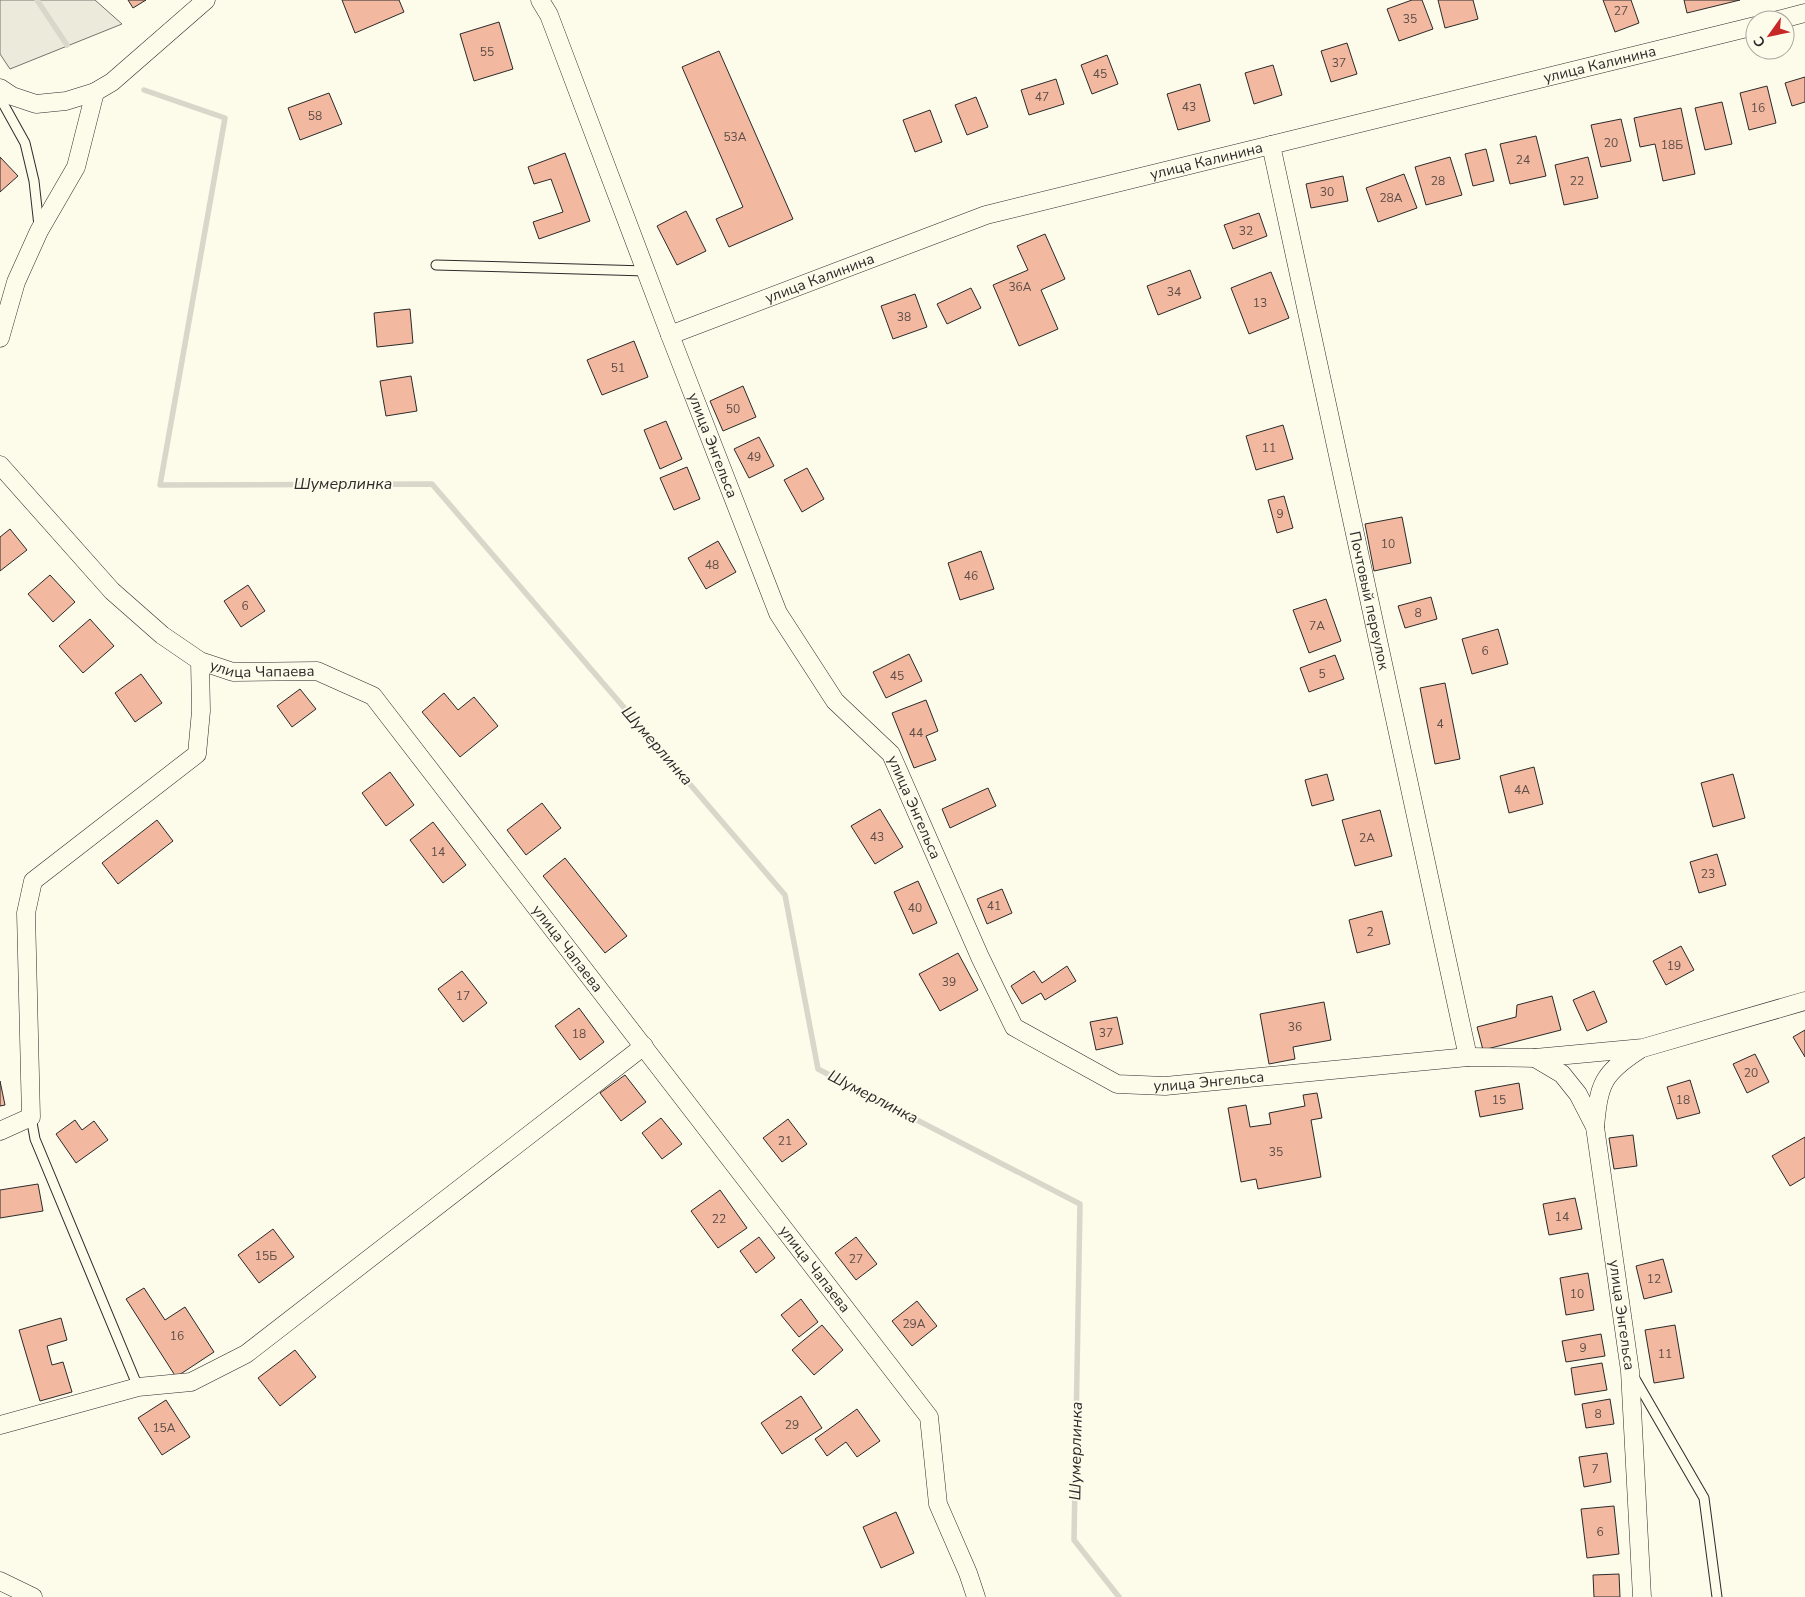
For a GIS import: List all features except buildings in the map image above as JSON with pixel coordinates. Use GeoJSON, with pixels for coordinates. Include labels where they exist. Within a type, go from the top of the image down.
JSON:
{"type":"FeatureCollection","features":[{"type":"Feature","properties":{"kind":"street"},"geometry":{"type":"LineString","coordinates":[[0,88],[12,96],[36,104],[66,101],[95,92],[112,82],[206,0]]}},
{"type":"Feature","properties":{"kind":"street","name":"улица Энгельса"},"geometry":{"type":"LineString","coordinates":[[540,0],[549,15],[778,613],[835,701],[891,754],[980,957],[1014,1027],[1117,1084],[1165,1086],[1468,1057],[1535,1058],[1643,1048],[1805,1001]]}},
{"type":"Feature","properties":{"kind":"street","name":"улица Калинина"},"geometry":{"type":"LineString","coordinates":[[670,335],[986,215],[1745,28]]}},
{"type":"Feature","properties":{"kind":"street"},"geometry":{"type":"LineString","coordinates":[[0,338],[16,282],[40,231],[76,167],[95,92]]}},
{"type":"Feature","properties":{"kind":"street","name":"Почтовый переулок"},"geometry":{"type":"LineString","coordinates":[[1271,145],[1468,1057]]}},
{"type":"Feature","properties":{"kind":"street","name":"улица Чапаева"},"geometry":{"type":"LineString","coordinates":[[0,465],[112,591],[162,635],[200,661],[233,672],[317,671],[373,696],[929,1417],[938,1504],[968,1573],[976,1597]]}},
{"type":"Feature","properties":{"kind":"street"},"geometry":{"type":"LineString","coordinates":[[0,1131],[31,1117],[26,913],[33,881],[197,754],[201,711],[200,661]]}},
{"type":"Feature","properties":{"kind":"street"},"geometry":{"type":"LineString","coordinates":[[0,1425],[138,1387],[191,1382],[246,1354],[644,1046]]}},
{"type":"Feature","properties":{"kind":"street"},"geometry":{"type":"LineString","coordinates":[[1595,1127],[1598,1097],[1608,1075],[1619,1063],[1643,1048]]}},
{"type":"Feature","properties":{"kind":"street","name":"улица Энгельса"},"geometry":{"type":"LineString","coordinates":[[1535,1058],[1562,1074],[1578,1094],[1595,1127],[1630,1371],[1642,1597]]}},
{"type":"Feature","properties":{"kind":"street"},"geometry":{"type":"LineString","coordinates":[[0,1581],[34,1597]]}},
{"type":"Feature","properties":{"kind":"lane"},"geometry":{"type":"LineString","coordinates":[[0,98],[25,143],[34,181],[40,231]]}},
{"type":"Feature","properties":{"kind":"lane"},"geometry":{"type":"LineString","coordinates":[[436,265],[646,271]]}},
{"type":"Feature","properties":{"kind":"lane"},"geometry":{"type":"LineString","coordinates":[[31,1117],[35,1139],[138,1387]]}},
{"type":"Feature","properties":{"kind":"lane"},"geometry":{"type":"LineString","coordinates":[[1630,1371],[1704,1498],[1717,1597]]}},
{"type":"Feature","properties":{"kind":"shaded area"},"geometry":{"type":"Polygon","coordinates":[[[0,0],[95,0],[122,24],[10,69],[0,54],[0,0]]]}},
{"type":"Feature","properties":{"kind":"waterway","name":"Шумерлинка"},"geometry":{"type":"LineString","coordinates":[[37,0],[67,45]]}},
{"type":"Feature","properties":{"kind":"waterway","name":"Шумерлинка"},"geometry":{"type":"LineString","coordinates":[[144,90],[225,118],[160,485],[432,484],[785,895],[818,1069],[1080,1204],[1074,1540],[1119,1597]]}}]}
